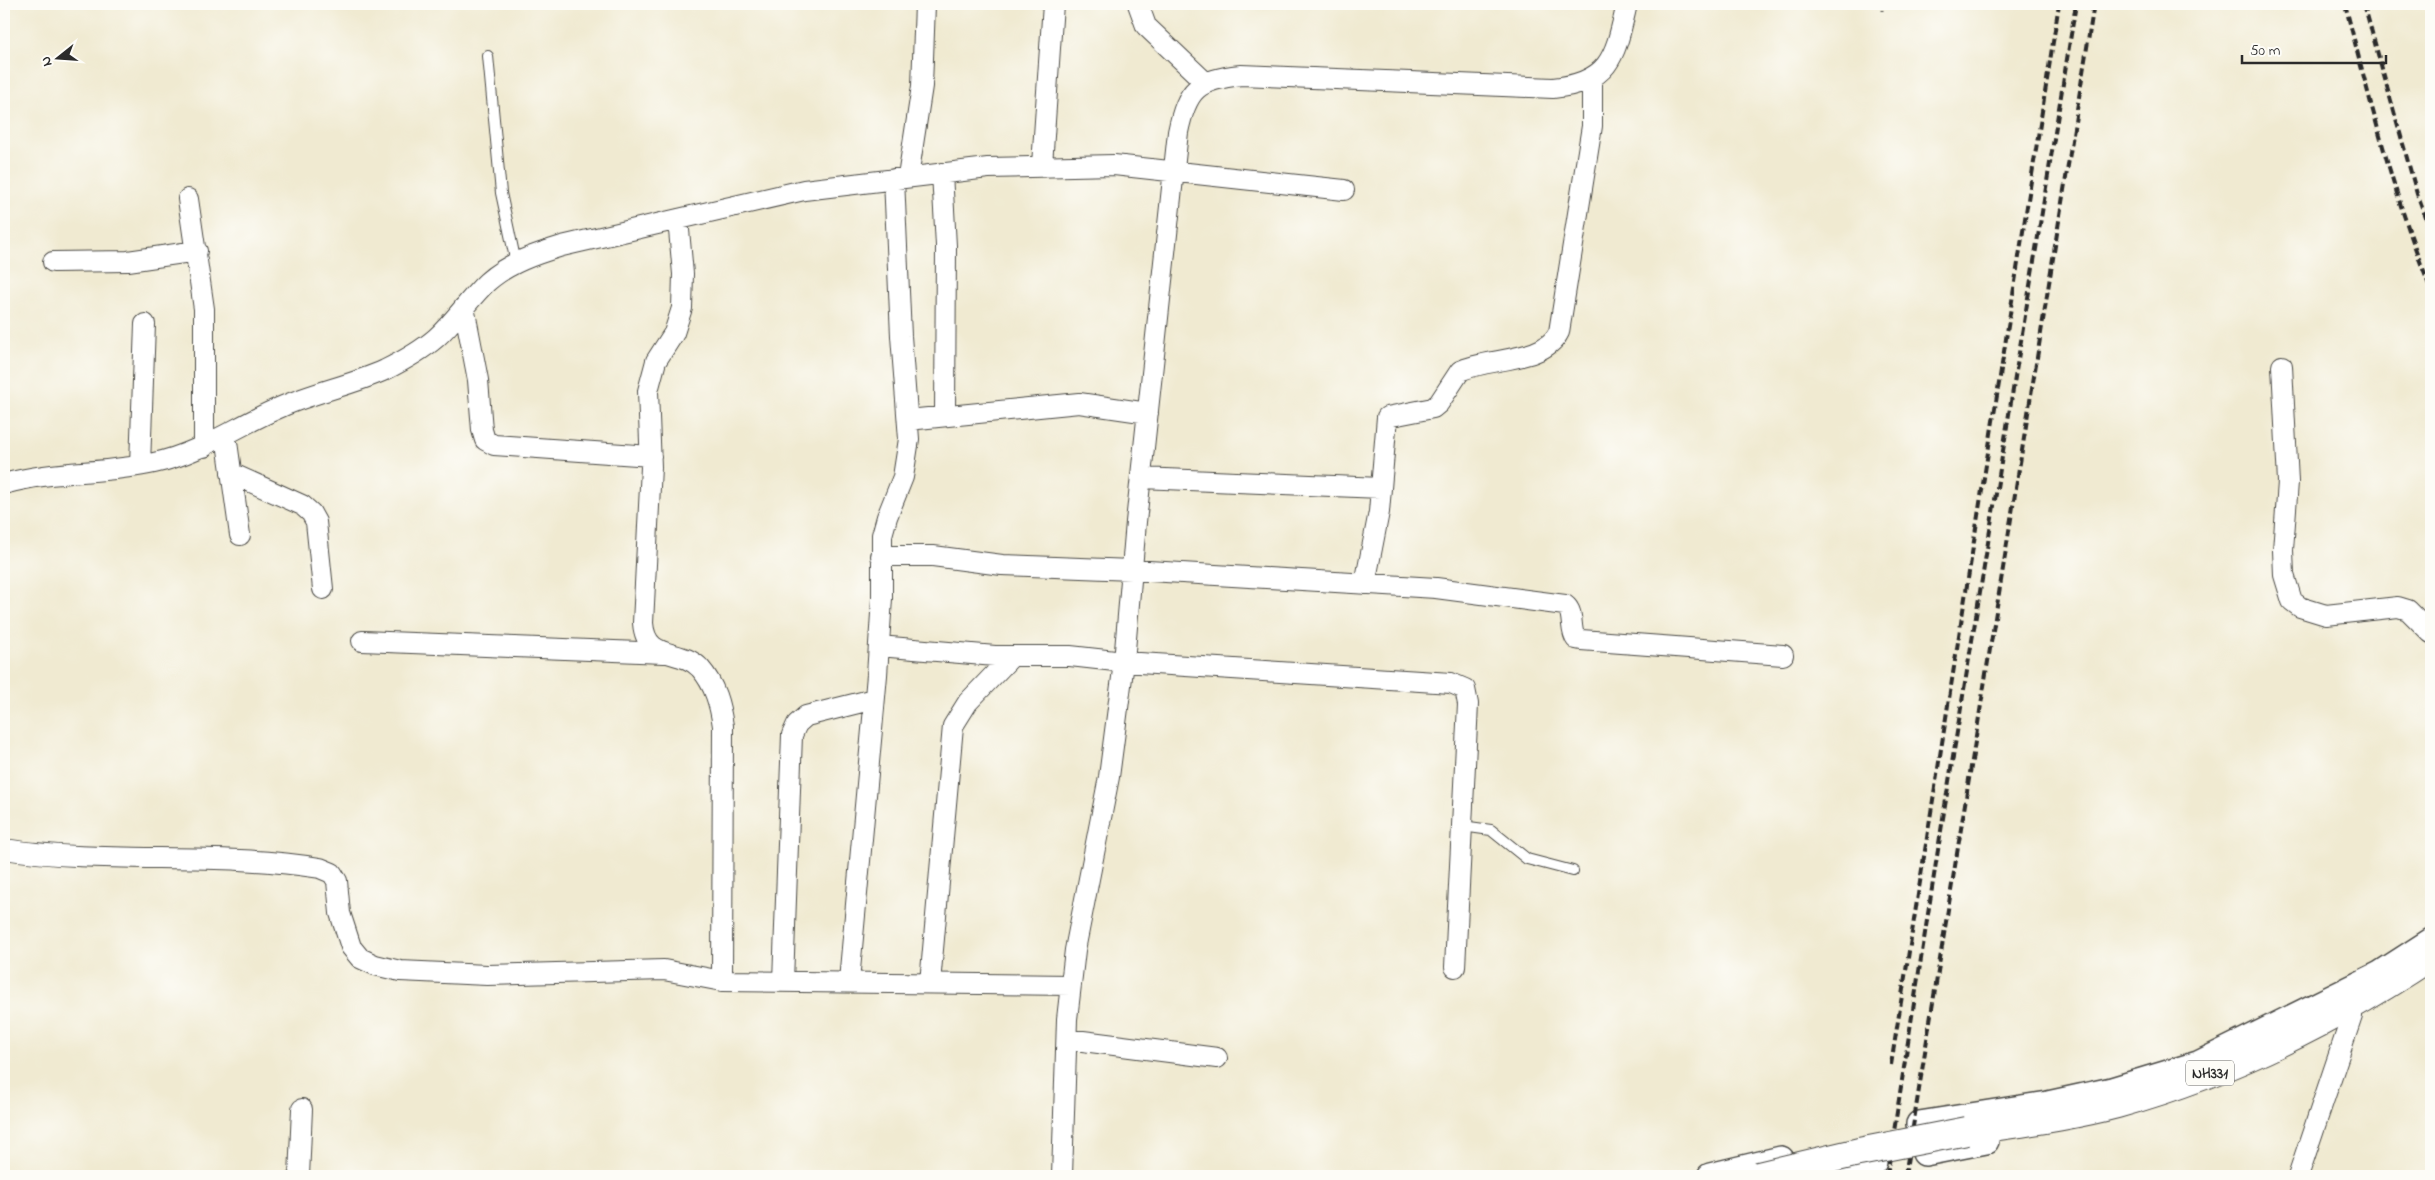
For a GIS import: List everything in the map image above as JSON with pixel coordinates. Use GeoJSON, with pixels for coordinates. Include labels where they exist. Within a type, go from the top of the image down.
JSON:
{"type":"FeatureCollection","features":[{"type":"Feature","properties":{"kind":"highway","name":"NH331"},"geometry":{"type":"LineString","coordinates":[[1758,1176],[1859,1152],[2116,1104],[2202,1077],[2302,1032],[2385,986],[2431,956]]}},
{"type":"Feature","properties":{"kind":"street"},"geometry":{"type":"LineString","coordinates":[[849,981],[879,646],[882,598],[882,535],[903,477],[907,458],[908,420],[900,336],[901,178],[922,86],[926,4]]}},
{"type":"Feature","properties":{"kind":"street"},"geometry":{"type":"LineString","coordinates":[[1042,165],[1053,4]]}},
{"type":"Feature","properties":{"kind":"street"},"geometry":{"type":"LineString","coordinates":[[1138,4],[1146,26],[1205,82]]}},
{"type":"Feature","properties":{"kind":"street"},"geometry":{"type":"LineString","coordinates":[[1062,1176],[1067,1038],[1075,950],[1109,777],[1124,662],[1141,478],[1175,172],[1183,109],[1188,97],[1205,82],[1241,75],[1553,88],[1575,86],[1592,79],[1609,63],[1618,41],[1627,4]]}},
{"type":"Feature","properties":{"kind":"street"},"geometry":{"type":"LineString","coordinates":[[1365,584],[1381,488],[1387,418],[1433,408],[1439,403],[1456,375],[1464,369],[1536,352],[1550,346],[1555,340],[1562,322],[1592,126],[1592,79]]}},
{"type":"Feature","properties":{"kind":"street"},"geometry":{"type":"LineString","coordinates":[[4,484],[46,476],[140,465],[181,456],[283,406],[358,381],[403,361],[437,337],[487,282],[516,263],[562,246],[804,190],[988,168],[1042,165],[1114,165],[1344,190]]}},
{"type":"Feature","properties":{"kind":"street"},"geometry":{"type":"LineString","coordinates":[[942,173],[946,246],[945,414]]}},
{"type":"Feature","properties":{"kind":"street"},"geometry":{"type":"LineString","coordinates":[[188,199],[204,309],[204,446]]}},
{"type":"Feature","properties":{"kind":"street"},"geometry":{"type":"LineString","coordinates":[[678,219],[683,274],[682,308],[674,333],[656,361],[650,377],[648,410],[651,456],[642,604],[644,635],[650,645],[689,661],[699,668],[715,690],[723,726],[722,981]]}},
{"type":"Feature","properties":{"kind":"street"},"geometry":{"type":"LineString","coordinates":[[54,262],[128,261],[197,252]]}},
{"type":"Feature","properties":{"kind":"street"},"geometry":{"type":"LineString","coordinates":[[464,307],[478,380],[482,430],[485,440],[494,445],[651,456]]}},
{"type":"Feature","properties":{"kind":"street"},"geometry":{"type":"LineString","coordinates":[[140,465],[145,324]]}},
{"type":"Feature","properties":{"kind":"street"},"geometry":{"type":"LineString","coordinates":[[2282,366],[2288,482],[2283,550],[2284,575],[2292,601],[2300,607],[2326,615],[2398,607],[2408,610],[2431,633]]}},
{"type":"Feature","properties":{"kind":"street"},"geometry":{"type":"LineString","coordinates":[[908,420],[945,414],[1013,411],[1079,403],[1148,413]]}},
{"type":"Feature","properties":{"kind":"street"},"geometry":{"type":"LineString","coordinates":[[226,435],[240,535]]}},
{"type":"Feature","properties":{"kind":"street"},"geometry":{"type":"LineString","coordinates":[[231,473],[302,505],[311,513],[316,522],[323,589]]}},
{"type":"Feature","properties":{"kind":"street"},"geometry":{"type":"LineString","coordinates":[[1141,478],[1381,488]]}},
{"type":"Feature","properties":{"kind":"street"},"geometry":{"type":"LineString","coordinates":[[881,556],[933,556],[1002,565],[1132,570],[1436,588],[1565,605],[1570,610],[1573,634],[1576,639],[1581,640],[1783,655]]}},
{"type":"Feature","properties":{"kind":"street"},"geometry":{"type":"LineString","coordinates":[[362,641],[666,653]]}},
{"type":"Feature","properties":{"kind":"street"},"geometry":{"type":"LineString","coordinates":[[879,646],[1011,657],[1070,656],[1124,662],[1451,683],[1461,686],[1466,690],[1468,704],[1455,967]]}},
{"type":"Feature","properties":{"kind":"street"},"geometry":{"type":"LineString","coordinates":[[930,983],[953,726],[968,702],[1011,657]]}},
{"type":"Feature","properties":{"kind":"street"},"geometry":{"type":"LineString","coordinates":[[783,981],[792,735],[797,724],[806,716],[874,699]]}},
{"type":"Feature","properties":{"kind":"street"},"geometry":{"type":"LineString","coordinates":[[4,849],[62,857],[200,858],[320,868],[332,873],[337,881],[340,914],[351,947],[360,958],[400,971],[487,975],[664,970],[722,981],[1071,985]]}},
{"type":"Feature","properties":{"kind":"street"},"geometry":{"type":"LineString","coordinates":[[1925,1153],[1919,1124],[2048,1104],[2112,1090],[2198,1064],[2380,974],[2431,940]]}},
{"type":"Feature","properties":{"kind":"street"},"geometry":{"type":"LineString","coordinates":[[1821,1176],[1883,1160],[1925,1153],[2119,1112],[2206,1087],[2305,1042],[2389,996],[2431,968]]}},
{"type":"Feature","properties":{"kind":"street"},"geometry":{"type":"LineString","coordinates":[[2298,1176],[2352,1016]]}},
{"type":"Feature","properties":{"kind":"street"},"geometry":{"type":"LineString","coordinates":[[1067,1038],[1217,1058]]}},
{"type":"Feature","properties":{"kind":"street"},"geometry":{"type":"LineString","coordinates":[[299,1176],[302,1109]]}},
{"type":"Feature","properties":{"kind":"street"},"geometry":{"type":"LineString","coordinates":[[1710,1176],[1880,1137],[1883,1160]]}},
{"type":"Feature","properties":{"kind":"lane"},"geometry":{"type":"LineString","coordinates":[[488,56],[501,192],[516,263]]}},
{"type":"Feature","properties":{"kind":"lane"},"geometry":{"type":"LineString","coordinates":[[1462,826],[1491,830],[1527,859],[1573,872]]}},
{"type":"Feature","properties":{"kind":"path"},"geometry":{"type":"LineString","coordinates":[[1882,4],[1882,11]]}},
{"type":"Feature","properties":{"kind":"railway"},"geometry":{"type":"LineString","coordinates":[[1891,1065],[2059,4]]}},
{"type":"Feature","properties":{"kind":"railway"},"geometry":{"type":"LineString","coordinates":[[1887,1176],[1943,818],[2076,4]]}},
{"type":"Feature","properties":{"kind":"railway"},"geometry":{"type":"LineString","coordinates":[[1905,1176],[2094,4]]}},
{"type":"Feature","properties":{"kind":"railway"},"geometry":{"type":"LineString","coordinates":[[2345,4],[2373,113],[2394,184],[2431,290]]}},
{"type":"Feature","properties":{"kind":"railway"},"geometry":{"type":"LineString","coordinates":[[2364,4],[2417,194],[2431,231]]}}]}
